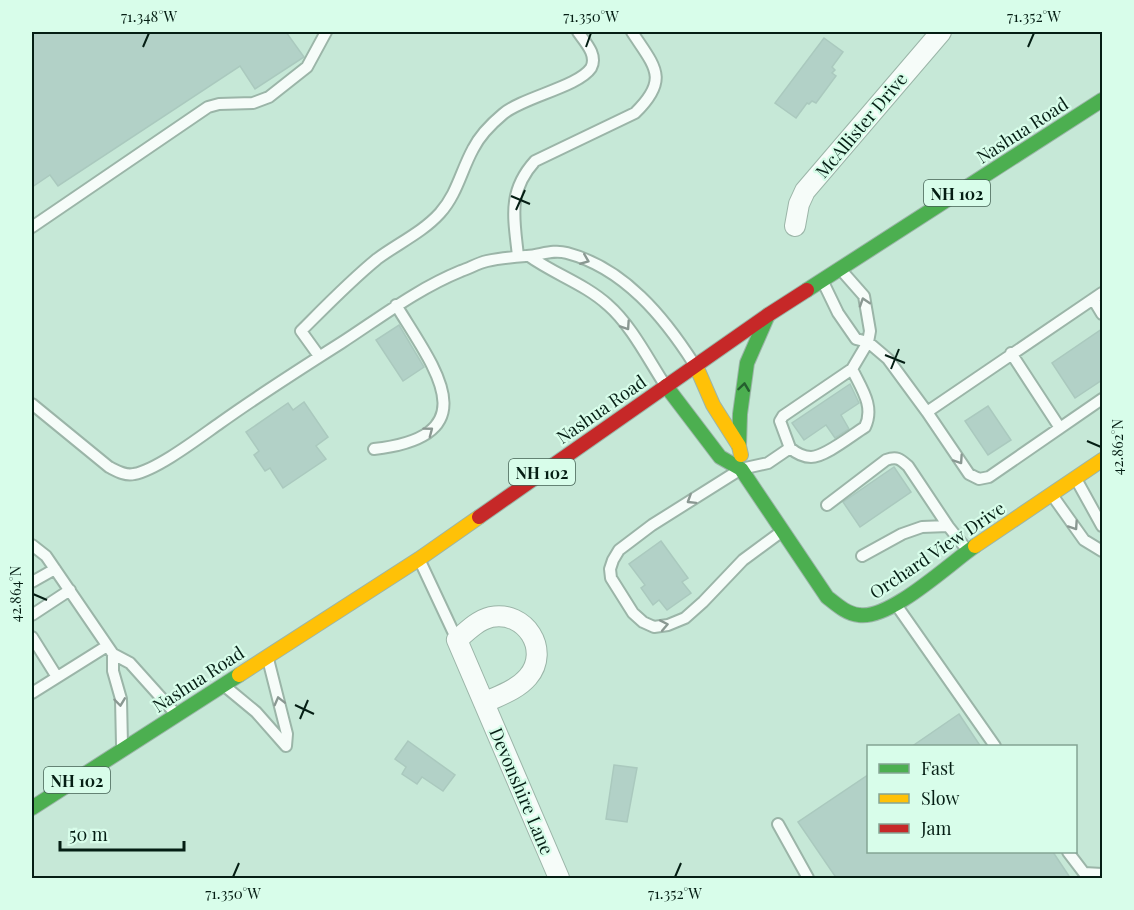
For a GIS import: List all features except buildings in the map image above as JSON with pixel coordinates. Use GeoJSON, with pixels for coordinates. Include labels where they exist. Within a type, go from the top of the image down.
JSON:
{"type":"FeatureCollection","features":[{"type":"Feature","properties":{"kind":"main road","name":"Nashua Road"},"geometry":{"type":"LineString","coordinates":[[32,808],[419,559],[768,315],[1102,100]]}},
{"type":"Feature","properties":{"kind":"main road"},"geometry":{"type":"LineString","coordinates":[[739,446],[740,414],[747,363],[768,315]]}},
{"type":"Feature","properties":{"kind":"main road","name":"Orchard View Drive"},"geometry":{"type":"LineString","coordinates":[[696,366],[713,405],[739,446],[742,458],[741,469]]}},
{"type":"Feature","properties":{"kind":"main road","name":"Orchard View Drive"},"geometry":{"type":"LineString","coordinates":[[666,386],[720,457],[741,469],[781,532],[827,597],[842,610],[859,616],[873,615],[895,604],[968,551],[1102,460]]}},
{"type":"Feature","properties":{"kind":"street","name":"McAllister Drive"},"geometry":{"type":"LineString","coordinates":[[795,226],[798,204],[805,191],[941,32]]}},
{"type":"Feature","properties":{"kind":"street"},"geometry":{"type":"LineString","coordinates":[[457,640],[484,619],[501,616],[523,624],[536,645],[536,662],[529,676],[517,687],[484,703]]}},
{"type":"Feature","properties":{"kind":"street","name":"Devonshire Lane"},"geometry":{"type":"LineString","coordinates":[[457,640],[560,879]]}},
{"type":"Feature","properties":{"kind":"lane"},"geometry":{"type":"LineString","coordinates":[[32,227],[208,107],[219,104],[253,103],[269,97],[307,68],[326,32]]}},
{"type":"Feature","properties":{"kind":"lane"},"geometry":{"type":"LineString","coordinates":[[319,356],[301,331],[341,291],[377,260],[437,216],[456,189],[472,150],[480,137],[512,107],[557,89],[586,74],[592,65],[593,56],[578,32]]}},
{"type":"Feature","properties":{"kind":"lane"},"geometry":{"type":"LineString","coordinates":[[523,256],[514,210],[517,189],[524,174],[535,161],[635,113],[648,100],[656,84],[655,67],[632,32]]}},
{"type":"Feature","properties":{"kind":"lane"},"geometry":{"type":"LineString","coordinates":[[32,404],[109,467],[133,475],[146,471],[200,437],[319,356],[434,282],[485,261],[546,251],[566,252],[592,262],[621,280],[644,299],[662,319],[696,366]]}},
{"type":"Feature","properties":{"kind":"lane"},"geometry":{"type":"LineString","coordinates":[[523,256],[589,290],[609,305],[623,320],[666,386]]}},
{"type":"Feature","properties":{"kind":"lane"},"geometry":{"type":"LineString","coordinates":[[839,269],[864,296],[870,331],[868,342],[852,369],[783,416],[780,421],[790,448],[800,455],[813,458],[827,452],[865,427],[868,421],[868,400],[852,369]]}},
{"type":"Feature","properties":{"kind":"lane"},"geometry":{"type":"LineString","coordinates":[[822,279],[838,313],[856,339],[868,342],[888,359],[969,474],[979,478],[989,477],[1102,399]]}},
{"type":"Feature","properties":{"kind":"lane"},"geometry":{"type":"LineString","coordinates":[[927,412],[1098,296],[1102,314]]}},
{"type":"Feature","properties":{"kind":"lane"},"geometry":{"type":"LineString","coordinates":[[374,449],[397,446],[425,435],[437,426],[444,413],[445,401],[438,374],[396,305]]}},
{"type":"Feature","properties":{"kind":"lane"},"geometry":{"type":"LineString","coordinates":[[1011,353],[1060,428]]}},
{"type":"Feature","properties":{"kind":"lane"},"geometry":{"type":"LineString","coordinates":[[781,532],[743,560],[685,618],[668,625],[654,627],[643,622],[633,613],[611,578],[610,569],[619,550],[652,525],[741,469],[768,463],[790,448]]}},
{"type":"Feature","properties":{"kind":"lane"},"geometry":{"type":"LineString","coordinates":[[826,505],[886,460],[900,459],[908,466],[948,526],[968,551]]}},
{"type":"Feature","properties":{"kind":"lane"},"geometry":{"type":"LineString","coordinates":[[1076,479],[1102,526]]}},
{"type":"Feature","properties":{"kind":"lane"},"geometry":{"type":"LineString","coordinates":[[1052,495],[1084,540],[1102,551]]}},
{"type":"Feature","properties":{"kind":"lane"},"geometry":{"type":"LineString","coordinates":[[862,556],[902,534],[922,527],[948,526]]}},
{"type":"Feature","properties":{"kind":"lane"},"geometry":{"type":"LineString","coordinates":[[32,545],[46,556],[110,650],[130,663],[176,715]]}},
{"type":"Feature","properties":{"kind":"lane","name":"Devonshire Lane"},"geometry":{"type":"LineString","coordinates":[[419,559],[457,640]]}},
{"type":"Feature","properties":{"kind":"lane"},"geometry":{"type":"LineString","coordinates":[[32,583],[55,569]]}},
{"type":"Feature","properties":{"kind":"lane"},"geometry":{"type":"LineString","coordinates":[[32,615],[70,590]]}},
{"type":"Feature","properties":{"kind":"lane"},"geometry":{"type":"LineString","coordinates":[[895,604],[994,745]]}},
{"type":"Feature","properties":{"kind":"lane"},"geometry":{"type":"LineString","coordinates":[[32,637],[57,677]]}},
{"type":"Feature","properties":{"kind":"lane"},"geometry":{"type":"LineString","coordinates":[[32,693],[57,677],[110,650]]}},
{"type":"Feature","properties":{"kind":"lane"},"geometry":{"type":"LineString","coordinates":[[110,650],[121,699],[122,751]]}},
{"type":"Feature","properties":{"kind":"lane"},"geometry":{"type":"LineString","coordinates":[[223,684],[256,712],[286,746],[287,734],[267,656]]}},
{"type":"Feature","properties":{"kind":"lane"},"geometry":{"type":"LineString","coordinates":[[778,824],[808,879]]}},
{"type":"Feature","properties":{"kind":"lane"},"geometry":{"type":"LineString","coordinates":[[1069,853],[1084,873],[1102,874]]}},
{"type":"Feature","properties":{"kind":"traffic: fast"},"geometry":{"type":"LineString","coordinates":[[807,290],[1102,100]]}},
{"type":"Feature","properties":{"kind":"traffic: fast"},"geometry":{"type":"LineString","coordinates":[[739,446],[740,414],[747,363],[768,315]]}},
{"type":"Feature","properties":{"kind":"traffic: fast"},"geometry":{"type":"LineString","coordinates":[[666,386],[720,457],[741,469],[827,597],[846,611],[859,615],[887,609],[919,589],[975,546]]}},
{"type":"Feature","properties":{"kind":"traffic: fast"},"geometry":{"type":"LineString","coordinates":[[32,808],[239,675]]}},
{"type":"Feature","properties":{"kind":"traffic: slow"},"geometry":{"type":"LineString","coordinates":[[696,366],[713,405],[739,446],[741,455]]}},
{"type":"Feature","properties":{"kind":"traffic: slow"},"geometry":{"type":"LineString","coordinates":[[975,546],[1102,460]]}},
{"type":"Feature","properties":{"kind":"traffic: slow"},"geometry":{"type":"LineString","coordinates":[[239,675],[419,559],[479,517]]}},
{"type":"Feature","properties":{"kind":"traffic: jam"},"geometry":{"type":"LineString","coordinates":[[479,517],[807,290]]}}]}
